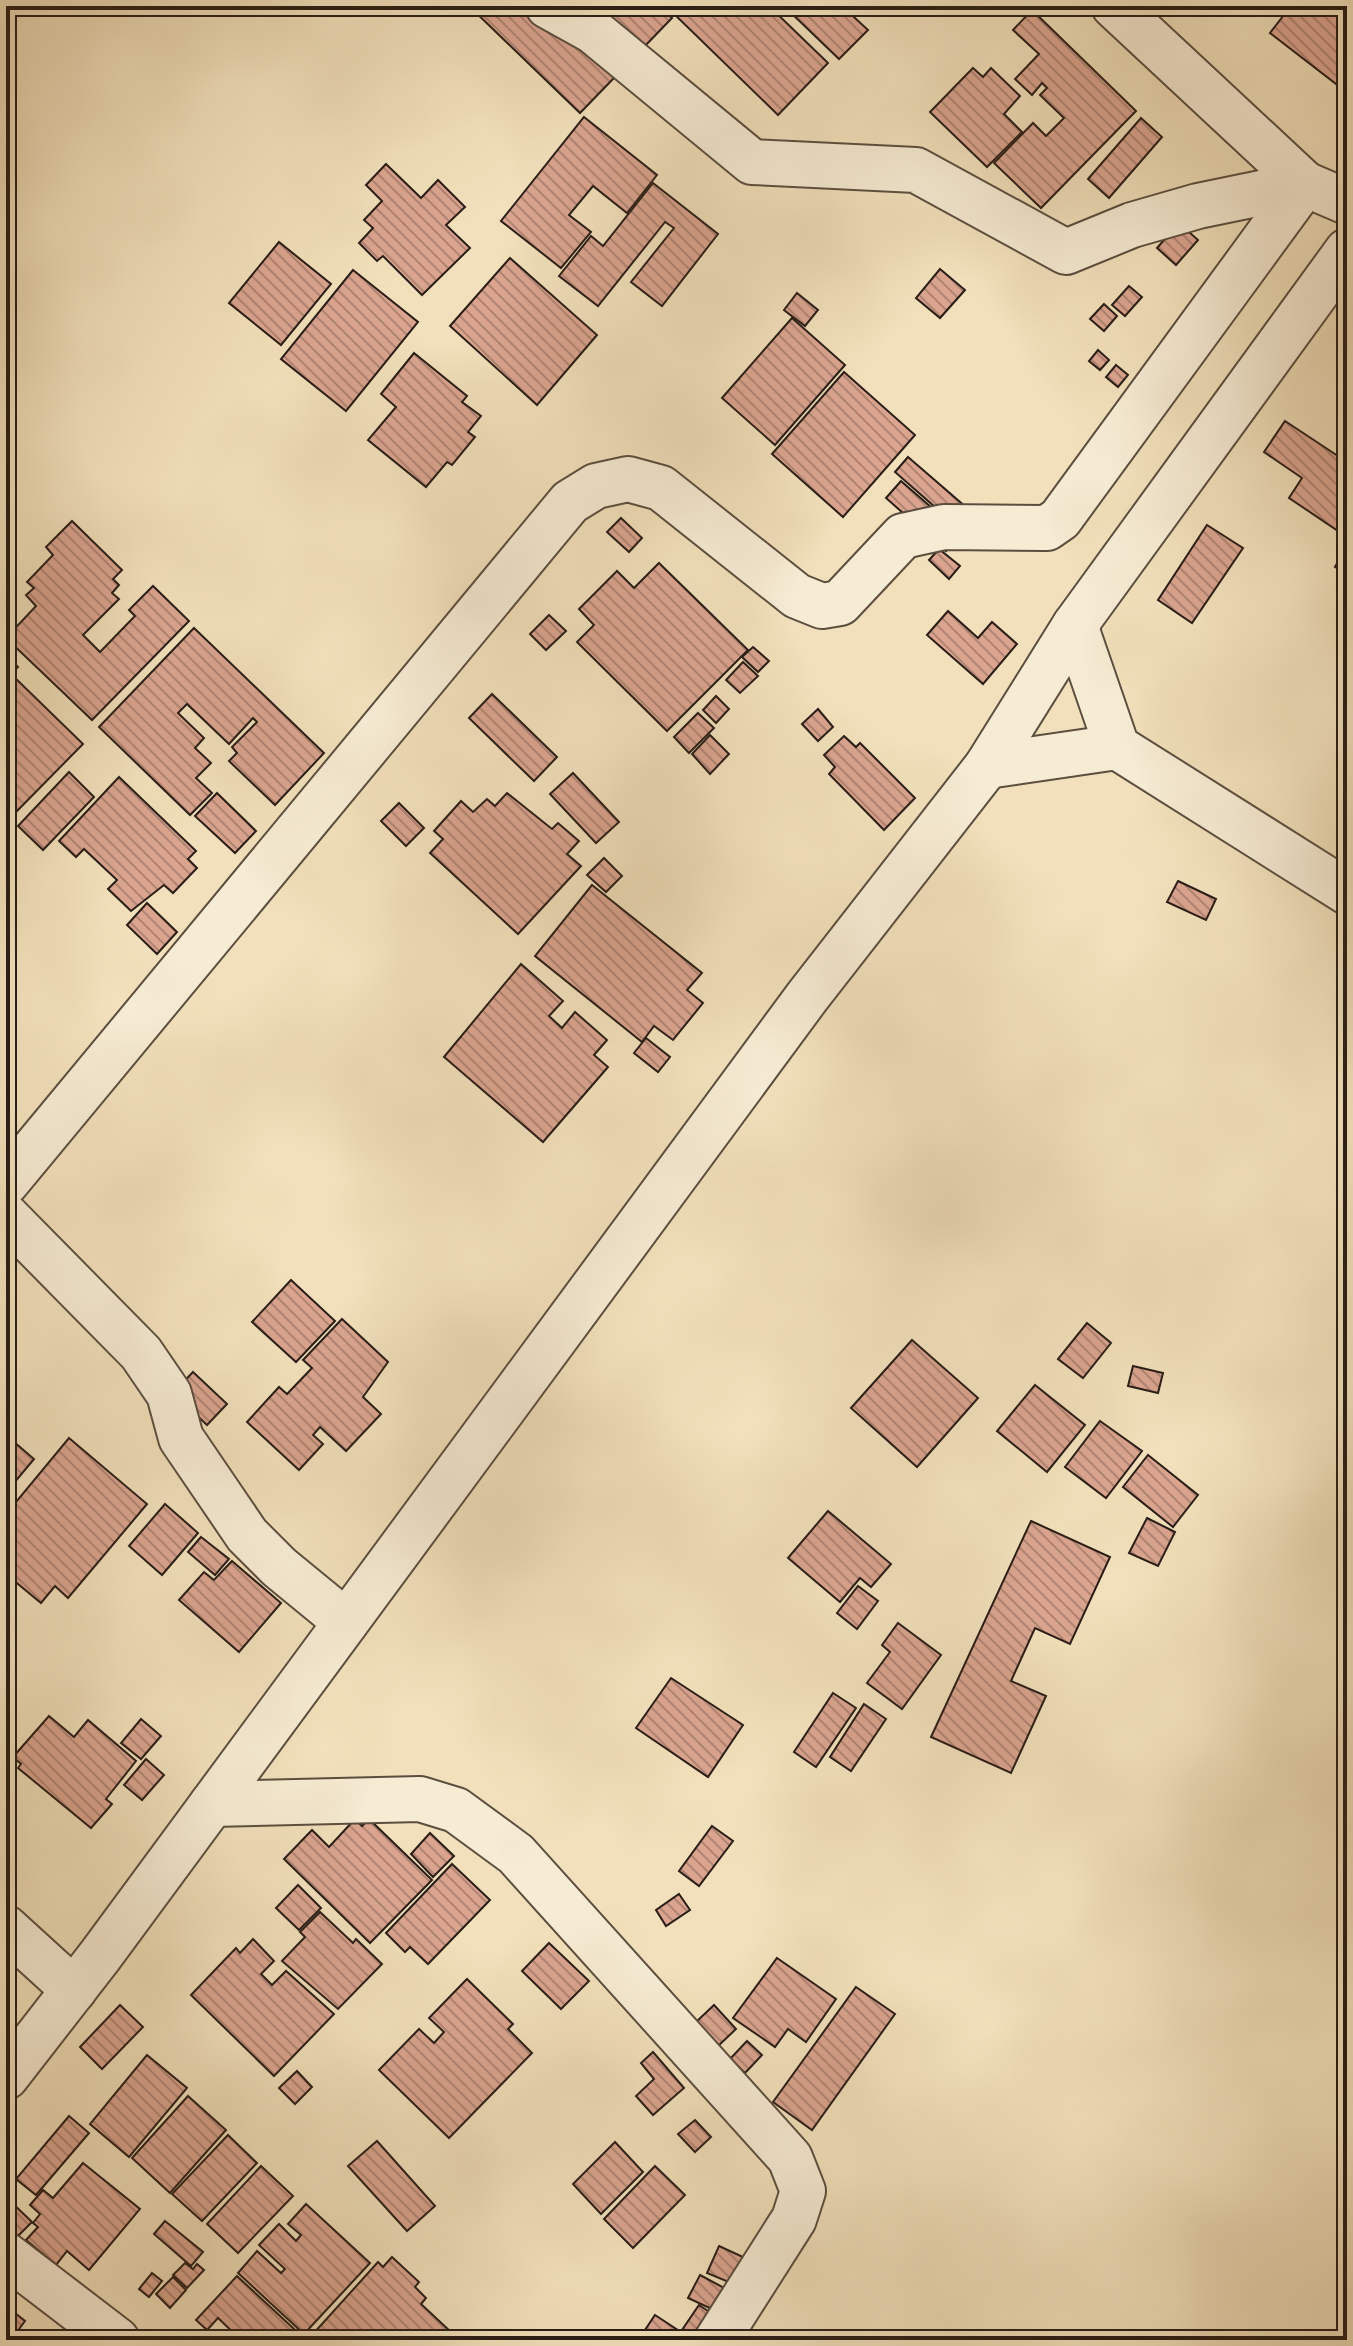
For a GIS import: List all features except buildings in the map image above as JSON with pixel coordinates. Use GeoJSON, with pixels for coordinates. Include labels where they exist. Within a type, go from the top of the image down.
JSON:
{"type":"FeatureCollection","features":[{"type":"Feature","properties":{"kind":"street"},"geometry":{"type":"LineString","coordinates":[[548,6],[593,31],[752,162],[916,170],[1066,252],[1132,225],[1305,184]]}},
{"type":"Feature","properties":{"kind":"street"},"geometry":{"type":"LineString","coordinates":[[1114,6],[1305,184],[1347,202]]}},
{"type":"Feature","properties":{"kind":"street"},"geometry":{"type":"LineString","coordinates":[[6,1183],[570,502],[596,486],[628,479],[661,488],[797,596],[822,606],[840,603],[903,536],[944,527],[1047,528],[1060,519],[1305,184]]}},
{"type":"Feature","properties":{"kind":"street"},"geometry":{"type":"LineString","coordinates":[[6,2077],[212,1804],[807,997],[987,766],[1075,625],[1347,251]]}},
{"type":"Feature","properties":{"kind":"street"},"geometry":{"type":"LineString","coordinates":[[1075,625],[1117,747],[1347,892]]}},
{"type":"Feature","properties":{"kind":"street"},"geometry":{"type":"LineString","coordinates":[[987,766],[1117,747]]}},
{"type":"Feature","properties":{"kind":"street"},"geometry":{"type":"LineString","coordinates":[[6,1216],[141,1353],[169,1394],[181,1438],[247,1535],[279,1567],[346,1622]]}},
{"type":"Feature","properties":{"kind":"street"},"geometry":{"type":"LineString","coordinates":[[212,1804],[420,1799],[456,1810],[516,1854],[790,2158],[803,2191],[794,2219],[717,2340]]}},
{"type":"Feature","properties":{"kind":"street"},"geometry":{"type":"LineString","coordinates":[[6,1928],[74,1990]]}},
{"type":"Feature","properties":{"kind":"street"},"geometry":{"type":"LineString","coordinates":[[6,2255],[117,2340]]}}]}
